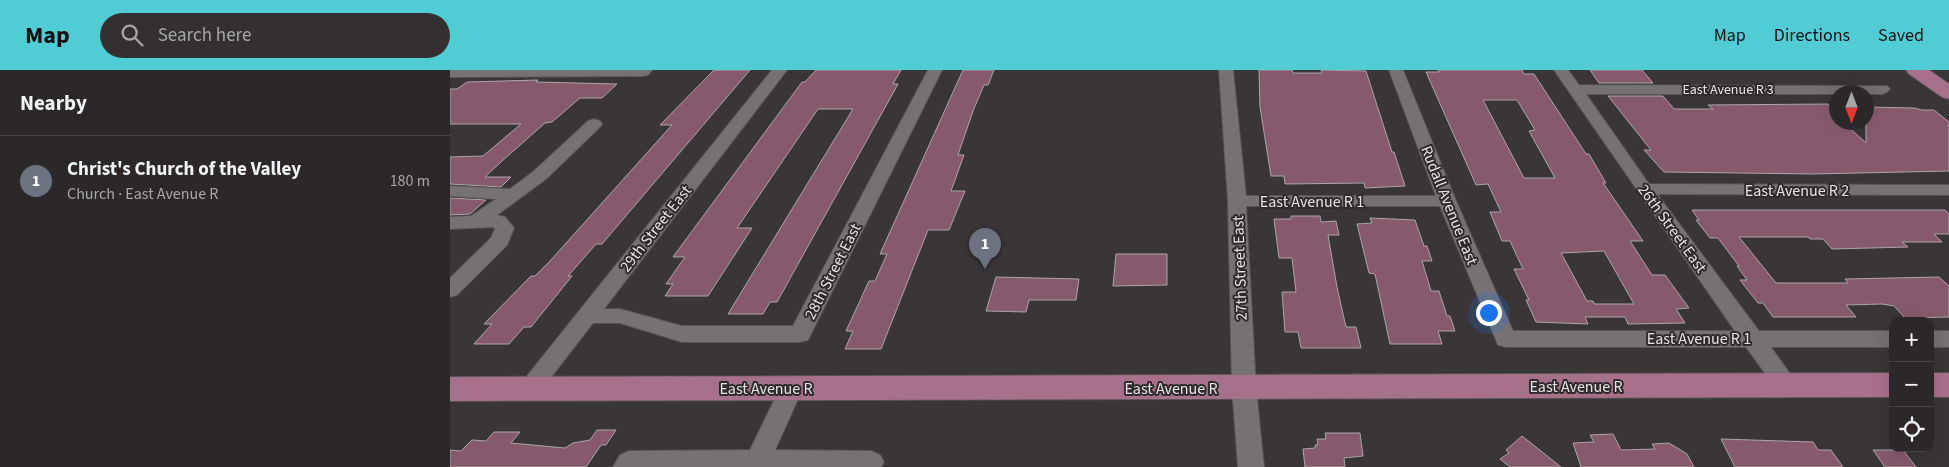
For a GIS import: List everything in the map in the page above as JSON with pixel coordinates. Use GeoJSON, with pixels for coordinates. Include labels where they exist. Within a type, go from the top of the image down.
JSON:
{"type":"FeatureCollection","features":[{"type":"Feature","properties":{"kind":"main road"},"geometry":{"type":"LineString","coordinates":[[1916,70],[1949,93]]}},
{"type":"Feature","properties":{"kind":"main road","name":"East Avenue R"},"geometry":{"type":"LineString","coordinates":[[450,389],[1889,385]]}},
{"type":"Feature","properties":{"kind":"main road"},"geometry":{"type":"LineString","coordinates":[[1934,385],[1949,385]]}},
{"type":"Feature","properties":{"kind":"street"},"geometry":{"type":"LineString","coordinates":[[450,72],[454,70]]}},
{"type":"Feature","properties":{"kind":"street"},"geometry":{"type":"LineString","coordinates":[[450,72],[643,72],[646,70]]}},
{"type":"Feature","properties":{"kind":"street","name":"29th Street East"},"geometry":{"type":"LineString","coordinates":[[531,388],[780,70]]}},
{"type":"Feature","properties":{"kind":"street","name":"28th Street East"},"geometry":{"type":"LineString","coordinates":[[586,316],[620,316],[682,334],[800,334],[934,70]]}},
{"type":"Feature","properties":{"kind":"street","name":"27th Street East"},"geometry":{"type":"LineString","coordinates":[[1226,70],[1237,201],[1244,388],[1251,467]]}},
{"type":"Feature","properties":{"kind":"street","name":"Rudall Avenue East"},"geometry":{"type":"LineString","coordinates":[[1396,70],[1447,200],[1506,339]]}},
{"type":"Feature","properties":{"kind":"street","name":"26th Street East"},"geometry":{"type":"LineString","coordinates":[[1561,70],[1644,189],[1786,385]]}},
{"type":"Feature","properties":{"kind":"street","name":"East Avenue R 3"},"geometry":{"type":"LineString","coordinates":[[1574,90],[1882,89]]}},
{"type":"Feature","properties":{"kind":"street"},"geometry":{"type":"LineString","coordinates":[[476,222],[540,175],[594,124]]}},
{"type":"Feature","properties":{"kind":"street","name":"East Avenue R 2"},"geometry":{"type":"LineString","coordinates":[[1644,189],[1949,190]]}},
{"type":"Feature","properties":{"kind":"street"},"geometry":{"type":"LineString","coordinates":[[450,191],[512,194]]}},
{"type":"Feature","properties":{"kind":"street","name":"East Avenue R 1"},"geometry":{"type":"LineString","coordinates":[[1237,201],[1447,200]]}},
{"type":"Feature","properties":{"kind":"street"},"geometry":{"type":"LineString","coordinates":[[450,223],[498,221],[505,228],[500,241],[450,290]]}},
{"type":"Feature","properties":{"kind":"street","name":"East Avenue R 1"},"geometry":{"type":"LineString","coordinates":[[1506,339],[1889,339]]}},
{"type":"Feature","properties":{"kind":"street"},"geometry":{"type":"LineString","coordinates":[[1934,339],[1949,340]]}},
{"type":"Feature","properties":{"kind":"street"},"geometry":{"type":"LineString","coordinates":[[758,460],[792,388]]}},
{"type":"Feature","properties":{"kind":"street"},"geometry":{"type":"LineString","coordinates":[[626,467],[629,462],[758,460],[871,462]]}},
{"type":"Feature","properties":{"kind":"building"},"geometry":{"type":"Polygon","coordinates":[[[714,70],[750,70],[602,244],[596,244],[568,276],[572,276],[531,327],[524,327],[509,344],[474,344],[492,324],[484,324],[531,276],[535,276],[550,261],[672,125],[660,125],[714,70]]]}},
{"type":"Feature","properties":{"kind":"building"},"geometry":{"type":"Polygon","coordinates":[[[816,70],[901,70],[893,84],[898,84],[777,302],[770,302],[763,314],[728,314],[853,109],[818,109],[737,228],[752,228],[708,296],[665,296],[673,284],[666,284],[685,257],[673,257],[802,82],[805,82],[816,70]]]}},
{"type":"Feature","properties":{"kind":"building"},"geometry":{"type":"Polygon","coordinates":[[[963,70],[994,70],[988,85],[984,85],[958,155],[964,155],[951,191],[965,191],[949,230],[928,230],[881,349],[845,349],[853,331],[846,331],[869,281],[875,281],[887,254],[880,254],[963,70]]]}},
{"type":"Feature","properties":{"kind":"building"},"geometry":{"type":"Polygon","coordinates":[[[1259,70],[1292,70],[1293,73],[1322,73],[1321,70],[1366,71],[1405,186],[1365,188],[1364,183],[1285,184],[1284,176],[1271,176],[1260,107],[1259,70]]]}},
{"type":"Feature","properties":{"kind":"building"},"geometry":{"type":"Polygon","coordinates":[[[1438,70],[1522,70],[1524,74],[1534,74],[1586,154],[1589,154],[1606,183],[1603,183],[1643,241],[1630,241],[1652,275],[1665,275],[1689,308],[1676,309],[1685,323],[1628,324],[1625,317],[1585,317],[1588,324],[1536,322],[1526,300],[1529,300],[1514,269],[1523,269],[1510,241],[1502,241],[1490,212],[1501,212],[1488,184],[1476,185],[1426,72],[1439,72],[1438,70]],[[1483,100],[1524,178],[1555,178],[1529,131],[1535,130],[1517,100],[1483,100]],[[1604,251],[1561,253],[1587,301],[1593,301],[1594,304],[1634,304],[1604,251]]]}},
{"type":"Feature","properties":{"kind":"building"},"geometry":{"type":"Polygon","coordinates":[[[1590,70],[1642,70],[1653,83],[1599,83],[1590,70]]]}},
{"type":"Feature","properties":{"kind":"building"},"geometry":{"type":"Polygon","coordinates":[[[538,80],[536,82],[617,84],[602,98],[580,98],[552,122],[545,123],[485,177],[511,177],[501,187],[450,184],[450,157],[483,156],[521,124],[450,124],[450,89],[457,89],[467,82],[538,80]]]}},
{"type":"Feature","properties":{"kind":"building"},"geometry":{"type":"Polygon","coordinates":[[[1608,96],[1663,96],[1674,109],[1713,109],[1708,105],[1828,104],[1829,130],[1852,130],[1866,143],[1866,130],[1874,130],[1874,107],[1934,110],[1949,122],[1949,171],[1813,174],[1664,172],[1644,150],[1651,150],[1608,96]]]}},
{"type":"Feature","properties":{"kind":"building"},"geometry":{"type":"Polygon","coordinates":[[[450,198],[486,200],[470,214],[450,215],[450,198]]]}},
{"type":"Feature","properties":{"kind":"building"},"geometry":{"type":"Polygon","coordinates":[[[1692,210],[1945,210],[1949,214],[1949,234],[1934,234],[1942,242],[1902,242],[1908,247],[1832,249],[1823,239],[1810,239],[1808,237],[1739,237],[1776,283],[1848,283],[1845,279],[1939,277],[1949,286],[1949,317],[1904,317],[1894,306],[1882,304],[1846,305],[1856,317],[1773,317],[1763,303],[1758,303],[1740,280],[1747,280],[1718,238],[1710,238],[1696,220],[1699,220],[1692,210]]]}},
{"type":"Feature","properties":{"kind":"building"},"geometry":{"type":"Polygon","coordinates":[[[1291,216],[1320,216],[1321,222],[1336,221],[1339,235],[1328,235],[1337,287],[1346,327],[1356,327],[1361,348],[1301,348],[1298,332],[1285,332],[1282,292],[1296,292],[1292,258],[1279,258],[1274,219],[1291,219],[1291,216]]]}},
{"type":"Feature","properties":{"kind":"building"},"geometry":{"type":"Polygon","coordinates":[[[1370,218],[1415,220],[1424,246],[1427,246],[1432,261],[1422,261],[1431,291],[1439,291],[1447,316],[1450,316],[1455,331],[1438,331],[1442,344],[1390,344],[1375,274],[1369,273],[1357,224],[1372,223],[1370,218]]]}},
{"type":"Feature","properties":{"kind":"building"},"geometry":{"type":"Polygon","coordinates":[[[1116,254],[1167,254],[1167,285],[1113,286],[1116,254]]]}},
{"type":"Feature","properties":{"kind":"building"},"geometry":{"type":"Polygon","coordinates":[[[996,277],[1079,279],[1076,300],[1029,300],[1026,312],[986,311],[996,277]]]}},
{"type":"Feature","properties":{"kind":"building"},"geometry":{"type":"Polygon","coordinates":[[[597,430],[616,430],[606,445],[601,445],[586,467],[450,467],[450,450],[461,451],[472,440],[486,441],[494,432],[520,432],[511,443],[565,448],[573,443],[590,440],[597,430]]]}},
{"type":"Feature","properties":{"kind":"building"},"geometry":{"type":"Polygon","coordinates":[[[1325,433],[1360,433],[1363,456],[1344,458],[1345,467],[1305,467],[1303,449],[1315,448],[1315,445],[1318,445],[1317,439],[1326,439],[1325,433]]]}},
{"type":"Feature","properties":{"kind":"building"},"geometry":{"type":"Polygon","coordinates":[[[1613,434],[1621,450],[1655,449],[1652,444],[1669,443],[1687,454],[1694,467],[1581,467],[1573,443],[1594,442],[1590,435],[1613,434]]]}},
{"type":"Feature","properties":{"kind":"building"},"geometry":{"type":"Polygon","coordinates":[[[1522,436],[1561,467],[1510,467],[1500,459],[1509,453],[1506,450],[1522,436]]]}},
{"type":"Feature","properties":{"kind":"building"},"geometry":{"type":"Polygon","coordinates":[[[1721,439],[1813,442],[1818,450],[1831,450],[1843,467],[1735,467],[1721,439]]]}},
{"type":"Feature","properties":{"kind":"building"},"geometry":{"type":"Polygon","coordinates":[[[1873,450],[1905,452],[1916,467],[1885,467],[1873,450]]]}},
{"type":"Feature","properties":{"kind":"place","name":"Christ's Church of the Valley"},"geometry":{"type":"Point","coordinates":[985,269]}}]}
